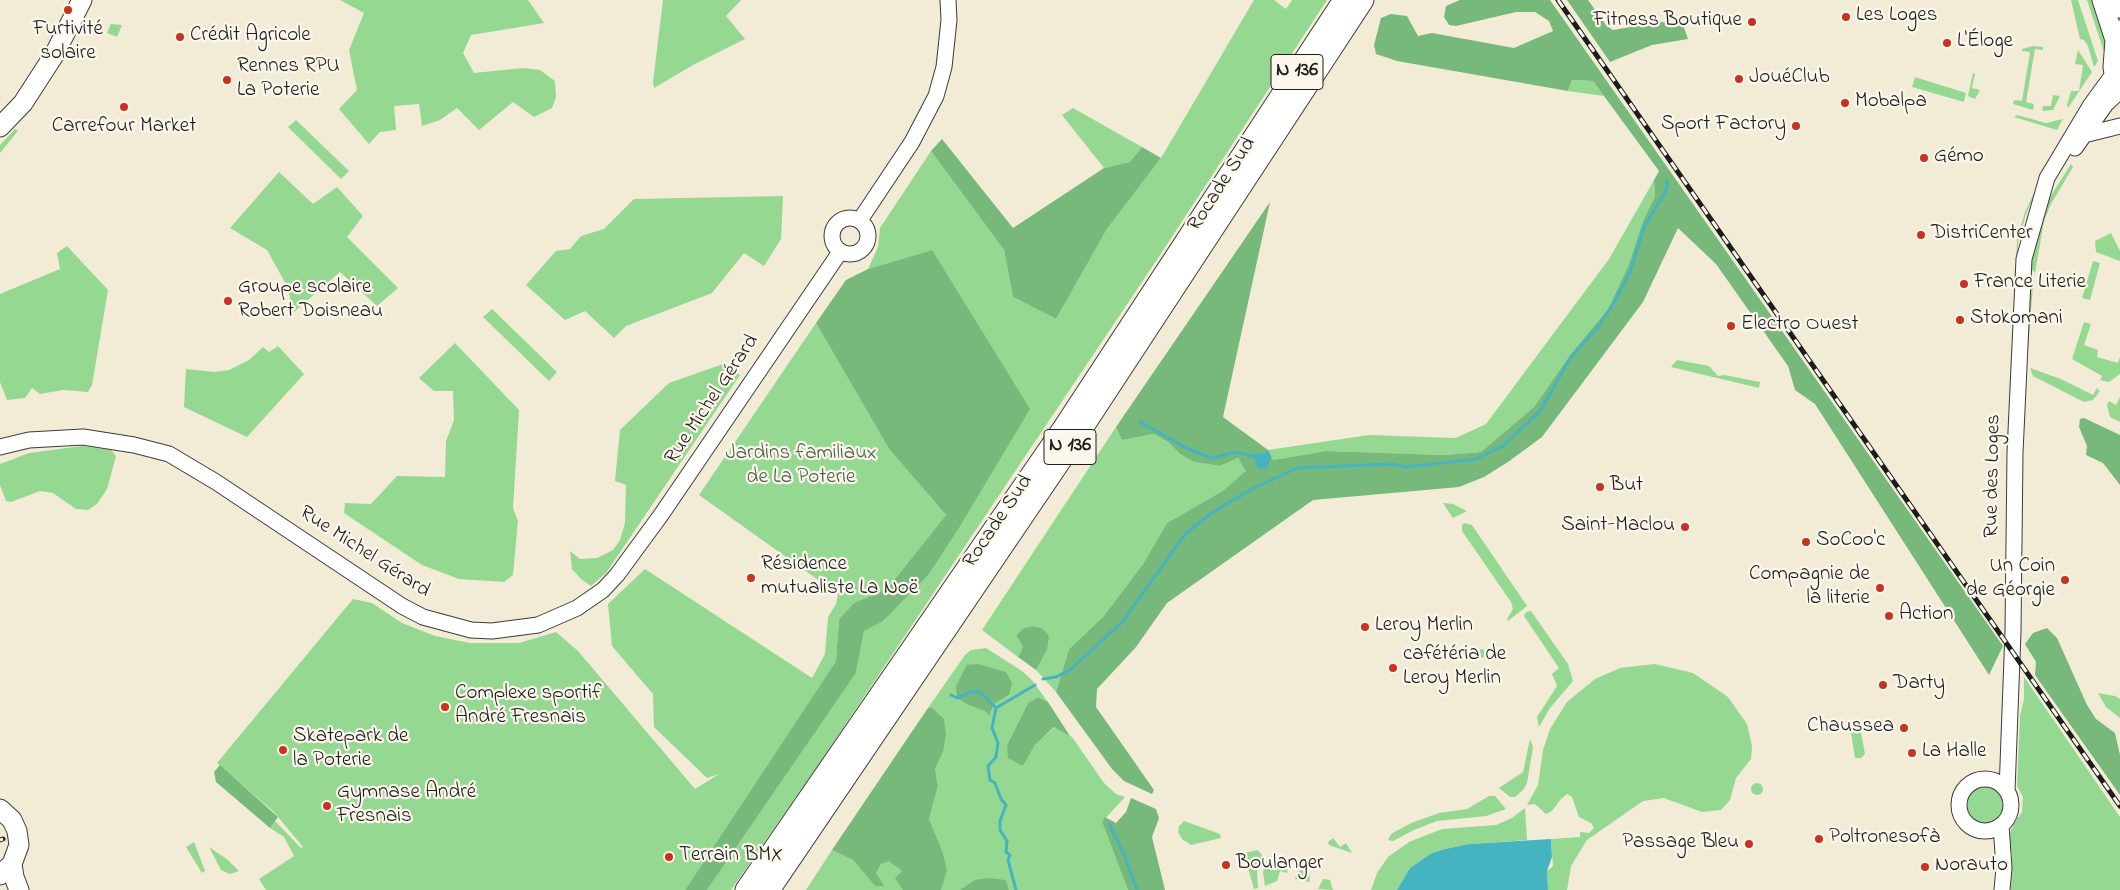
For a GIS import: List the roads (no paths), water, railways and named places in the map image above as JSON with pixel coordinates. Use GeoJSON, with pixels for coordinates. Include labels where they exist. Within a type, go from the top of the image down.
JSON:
{"type":"FeatureCollection","features":[{"type":"Feature","properties":{"kind":"highway","name":"Rocade Sud"},"geometry":{"type":"LineString","coordinates":[[746,890],[1063,429],[1344,0]]}},
{"type":"Feature","properties":{"kind":"highway","name":"Rocade Sud"},"geometry":{"type":"LineString","coordinates":[[769,890],[1076,439],[1364,0]]}},
{"type":"Feature","properties":{"kind":"main road"},"geometry":{"type":"LineString","coordinates":[[0,127],[23,103],[54,55],[82,0]]}},
{"type":"Feature","properties":{"kind":"main road"},"geometry":{"type":"LineString","coordinates":[[2102,0],[2117,35],[2118,83]]}},
{"type":"Feature","properties":{"kind":"main road"},"geometry":{"type":"LineString","coordinates":[[2116,0],[2120,8]]}},
{"type":"Feature","properties":{"kind":"main road"},"geometry":{"type":"LineString","coordinates":[[0,809],[12,820],[17,831],[19,848],[6,870],[14,877],[19,890]]}},
{"type":"Feature","properties":{"kind":"street"},"geometry":{"type":"LineString","coordinates":[[860,220],[893,173],[933,103],[944,67],[949,20],[948,0]]}},
{"type":"Feature","properties":{"kind":"street","name":"Rue des Loges"},"geometry":{"type":"LineString","coordinates":[[2042,194],[2106,104],[2118,83]]}},
{"type":"Feature","properties":{"kind":"street","name":"Rue des Loges"},"geometry":{"type":"LineString","coordinates":[[2007,791],[2006,761],[2013,631],[2015,453],[2023,278],[2031,230],[2047,178],[2068,141],[2118,83]]}},
{"type":"Feature","properties":{"kind":"street"},"geometry":{"type":"LineString","coordinates":[[2084,135],[2120,126]]}},
{"type":"Feature","properties":{"kind":"street"},"geometry":{"type":"LineString","coordinates":[[844,218],[860,220],[868,233],[866,244],[855,254],[840,252],[834,246],[831,238],[834,226],[844,218]]}},
{"type":"Feature","properties":{"kind":"street","name":"Rue Michel Gérard"},"geometry":{"type":"LineString","coordinates":[[0,447],[29,440],[83,437],[134,445],[169,454],[216,482],[395,602],[423,617],[471,630],[492,631],[538,624],[577,608],[603,590],[617,576],[661,515],[840,252]]}},
{"type":"Feature","properties":{"kind":"street"},"geometry":{"type":"LineString","coordinates":[[1988,779],[2006,761]]}},
{"type":"Feature","properties":{"kind":"street"},"geometry":{"type":"LineString","coordinates":[[1982,830],[1992,829],[2001,825],[2010,812],[2010,801],[2007,791],[1999,783],[1988,779],[1978,780],[1969,784],[1962,792],[1959,802],[1960,812],[1966,823],[1982,830],[2003,853]]}},
{"type":"Feature","properties":{"kind":"street"},"geometry":{"type":"LineString","coordinates":[[2001,825],[2003,853],[2002,890]]}},
{"type":"Feature","properties":{"kind":"water"},"geometry":{"type":"Polygon","coordinates":[[[1268,450],[1271,457],[1267,468],[1258,469],[1253,456],[1258,453],[1264,454],[1268,450]]]}},
{"type":"Feature","properties":{"kind":"water"},"geometry":{"type":"Polygon","coordinates":[[[1551,839],[1552,857],[1547,871],[1548,890],[1397,890],[1410,868],[1432,853],[1469,844],[1551,839]]]}},
{"type":"Feature","properties":{"kind":"waterway"},"geometry":{"type":"LineString","coordinates":[[1043,679],[1056,677],[1070,670],[1123,621],[1186,533],[1213,512],[1252,489],[1297,468],[1393,464],[1406,467],[1476,459],[1503,446],[1540,411],[1571,357],[1598,327],[1615,301],[1630,272],[1644,227],[1667,189],[1667,181]]}},
{"type":"Feature","properties":{"kind":"waterway"},"geometry":{"type":"LineString","coordinates":[[1140,422],[1188,449],[1212,458],[1235,452],[1253,456]]}},
{"type":"Feature","properties":{"kind":"waterway"},"geometry":{"type":"LineString","coordinates":[[1016,890],[1008,860],[1010,855],[1006,852],[1007,841],[1000,830],[1000,821],[1006,805],[1001,799],[995,783],[990,780],[988,766],[996,757],[998,743],[992,728],[996,708],[1035,685]]}},
{"type":"Feature","properties":{"kind":"waterway"},"geometry":{"type":"LineString","coordinates":[[951,695],[957,698],[971,692],[980,692],[996,708]]}},
{"type":"Feature","properties":{"kind":"waterway"},"geometry":{"type":"LineString","coordinates":[[1109,824],[1124,854],[1137,890]]}},
{"type":"Feature","properties":{"kind":"railway"},"geometry":{"type":"LineString","coordinates":[[1558,0],[2120,806]]}},
{"type":"Feature","properties":{"kind":"place","name":"Furtivité solaire"},"geometry":{"type":"Point","coordinates":[68,10]}},
{"type":"Feature","properties":{"kind":"place","name":"Les Loges"},"geometry":{"type":"Point","coordinates":[1846,17]}},
{"type":"Feature","properties":{"kind":"place","name":"Fitness Boutique"},"geometry":{"type":"Point","coordinates":[1752,22]}},
{"type":"Feature","properties":{"kind":"place","name":"Crédit Agricole"},"geometry":{"type":"Point","coordinates":[180,37]}},
{"type":"Feature","properties":{"kind":"place","name":"L'Éloge"},"geometry":{"type":"Point","coordinates":[1947,43]}},
{"type":"Feature","properties":{"kind":"place","name":"JouéClub"},"geometry":{"type":"Point","coordinates":[1739,79]}},
{"type":"Feature","properties":{"kind":"place","name":"Rennes RPU La Poterie"},"geometry":{"type":"Point","coordinates":[227,80]}},
{"type":"Feature","properties":{"kind":"place","name":"Mobalpa"},"geometry":{"type":"Point","coordinates":[1845,103]}},
{"type":"Feature","properties":{"kind":"place","name":"Carrefour Market"},"geometry":{"type":"Point","coordinates":[124,107]}},
{"type":"Feature","properties":{"kind":"place","name":"Sport Factory"},"geometry":{"type":"Point","coordinates":[1796,126]}},
{"type":"Feature","properties":{"kind":"place","name":"Gémo"},"geometry":{"type":"Point","coordinates":[1924,158]}},
{"type":"Feature","properties":{"kind":"place","name":"DistriCenter"},"geometry":{"type":"Point","coordinates":[1921,235]}},
{"type":"Feature","properties":{"kind":"place","name":"France Literie"},"geometry":{"type":"Point","coordinates":[1964,284]}},
{"type":"Feature","properties":{"kind":"place","name":"Groupe scolaire Robert Doisneau"},"geometry":{"type":"Point","coordinates":[228,301]}},
{"type":"Feature","properties":{"kind":"place","name":"Stokomani"},"geometry":{"type":"Point","coordinates":[1960,320]}},
{"type":"Feature","properties":{"kind":"place","name":"Electro Ouest"},"geometry":{"type":"Point","coordinates":[1731,326]}},
{"type":"Feature","properties":{"kind":"place","name":"But"},"geometry":{"type":"Point","coordinates":[1600,487]}},
{"type":"Feature","properties":{"kind":"place","name":"Saint-Maclou"},"geometry":{"type":"Point","coordinates":[1685,527]}},
{"type":"Feature","properties":{"kind":"place","name":"SoCoo'c"},"geometry":{"type":"Point","coordinates":[1806,542]}},
{"type":"Feature","properties":{"kind":"place","name":"Résidence mutualiste La Noë"},"geometry":{"type":"Point","coordinates":[751,578]}},
{"type":"Feature","properties":{"kind":"place","name":"Un Coin de Géorgie"},"geometry":{"type":"Point","coordinates":[2065,580]}},
{"type":"Feature","properties":{"kind":"place","name":"Compagnie de la literie"},"geometry":{"type":"Point","coordinates":[1880,588]}},
{"type":"Feature","properties":{"kind":"place","name":"Action"},"geometry":{"type":"Point","coordinates":[1889,616]}},
{"type":"Feature","properties":{"kind":"place","name":"Leroy Merlin"},"geometry":{"type":"Point","coordinates":[1365,627]}},
{"type":"Feature","properties":{"kind":"place","name":"cafétéria de Leroy Merlin"},"geometry":{"type":"Point","coordinates":[1393,668]}},
{"type":"Feature","properties":{"kind":"place","name":"Darty"},"geometry":{"type":"Point","coordinates":[1883,685]}},
{"type":"Feature","properties":{"kind":"place","name":"Complexe sportif André Fresnais"},"geometry":{"type":"Point","coordinates":[445,707]}},
{"type":"Feature","properties":{"kind":"place","name":"Chaussea"},"geometry":{"type":"Point","coordinates":[1904,728]}},
{"type":"Feature","properties":{"kind":"place","name":"Skatepark de la Poterie"},"geometry":{"type":"Point","coordinates":[283,750]}},
{"type":"Feature","properties":{"kind":"place","name":"La Halle"},"geometry":{"type":"Point","coordinates":[1912,753]}},
{"type":"Feature","properties":{"kind":"place","name":"Gymnase André Fresnais"},"geometry":{"type":"Point","coordinates":[327,806]}},
{"type":"Feature","properties":{"kind":"place","name":"Poltronesofà"},"geometry":{"type":"Point","coordinates":[1819,839]}},
{"type":"Feature","properties":{"kind":"place","name":"Passage Bleu"},"geometry":{"type":"Point","coordinates":[1749,844]}},
{"type":"Feature","properties":{"kind":"place","name":"Terrain BMX"},"geometry":{"type":"Point","coordinates":[669,857]}},
{"type":"Feature","properties":{"kind":"place","name":"Boulanger"},"geometry":{"type":"Point","coordinates":[1226,865]}},
{"type":"Feature","properties":{"kind":"place","name":"Norauto"},"geometry":{"type":"Point","coordinates":[1925,867]}},
{"type":"Feature","properties":{"kind":"park label","name":"Jardins familiaux de La Poterie"},"geometry":{"type":"Point","coordinates":[801,467]}}]}
